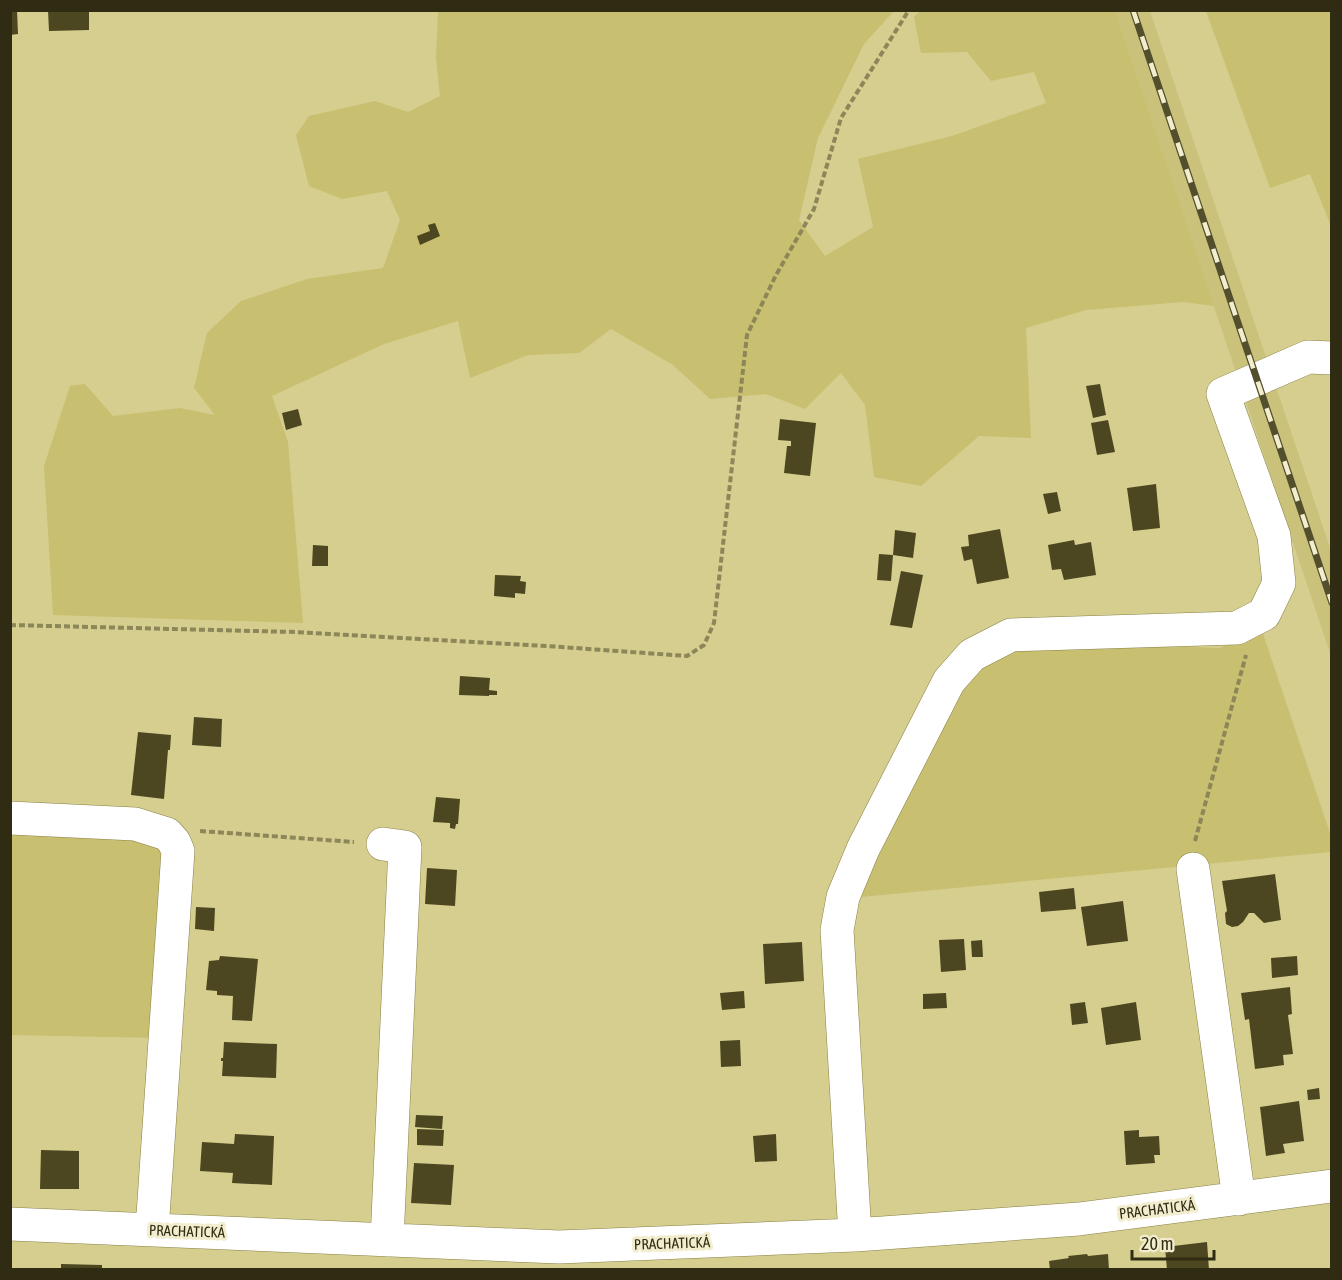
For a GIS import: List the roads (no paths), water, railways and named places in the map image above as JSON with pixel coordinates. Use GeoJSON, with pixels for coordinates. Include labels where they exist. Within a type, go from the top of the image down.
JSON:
{"type":"FeatureCollection","features":[{"type":"Feature","properties":{"kind":"street"},"geometry":{"type":"LineString","coordinates":[[855,1235],[837,930],[843,897],[863,849],[949,681],[972,655],[1011,635],[1237,628],[1264,614],[1280,583],[1274,536],[1222,394],[1308,357],[1332,358]]}},
{"type":"Feature","properties":{"kind":"street"},"geometry":{"type":"LineString","coordinates":[[10,818],[135,824],[167,834],[178,851],[152,1230]]}},
{"type":"Feature","properties":{"kind":"street"},"geometry":{"type":"LineString","coordinates":[[383,844],[405,847],[387,1240]]}},
{"type":"Feature","properties":{"kind":"street"},"geometry":{"type":"LineString","coordinates":[[1193,869],[1239,1199]]}},
{"type":"Feature","properties":{"kind":"street","name":"PRACHATICKÁ"},"geometry":{"type":"LineString","coordinates":[[10,1224],[560,1247],[855,1235],[1079,1219],[1332,1186]]}},
{"type":"Feature","properties":{"kind":"railway"},"geometry":{"type":"LineString","coordinates":[[1133,10],[1332,603]]}}]}
